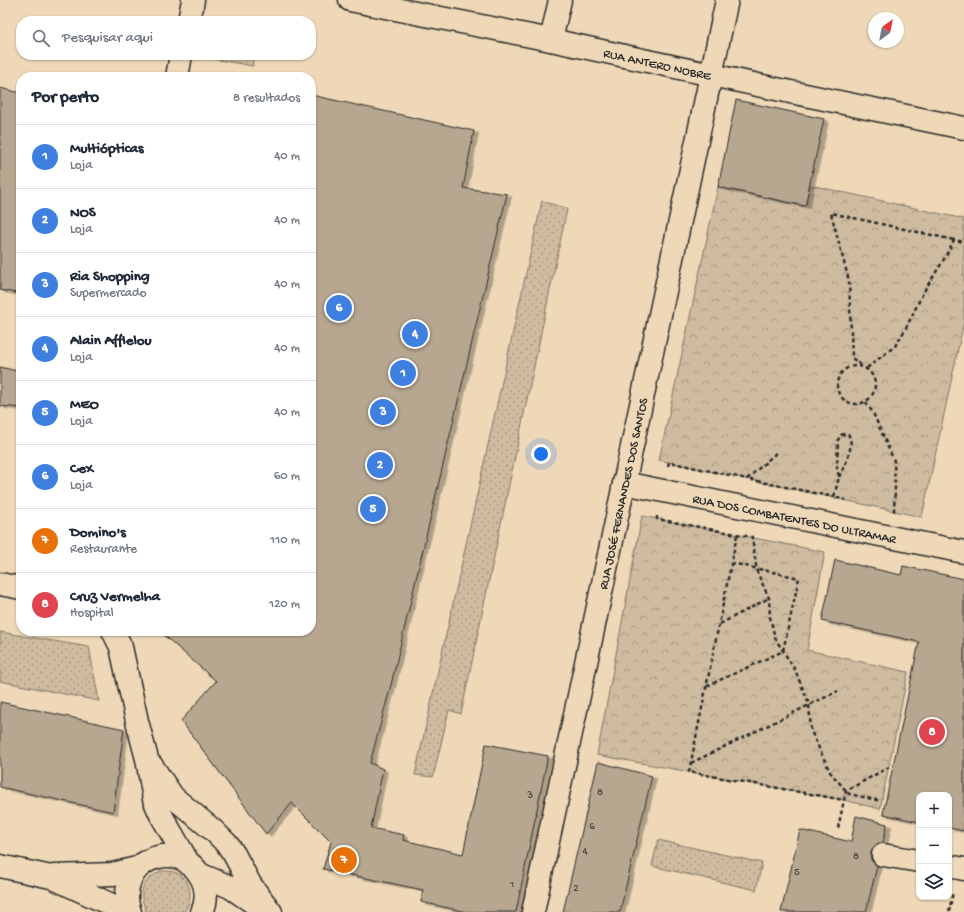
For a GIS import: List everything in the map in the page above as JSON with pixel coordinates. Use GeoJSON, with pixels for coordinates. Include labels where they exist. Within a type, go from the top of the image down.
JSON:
{"type":"FeatureCollection","features":[{"type":"Feature","properties":{"kind":"street"},"geometry":{"type":"LineString","coordinates":[[190,16],[193,0]]}},
{"type":"Feature","properties":{"kind":"street","name":"RUA ANTERO NOBRE"},"geometry":{"type":"LineString","coordinates":[[350,0],[551,40],[964,128]]}},
{"type":"Feature","properties":{"kind":"street"},"geometry":{"type":"LineString","coordinates":[[551,40],[560,0]]}},
{"type":"Feature","properties":{"kind":"street","name":"RUA JOSÉ FERNANDES DOS SANTOS"},"geometry":{"type":"LineString","coordinates":[[533,912],[727,0]]}},
{"type":"Feature","properties":{"kind":"street"},"geometry":{"type":"LineString","coordinates":[[178,72],[180,60]]}},
{"type":"Feature","properties":{"kind":"street","name":"RUA DOS COMBATENTES DO ULTRAMAR"},"geometry":{"type":"LineString","coordinates":[[624,483],[964,552]]}},
{"type":"Feature","properties":{"kind":"street"},"geometry":{"type":"LineString","coordinates":[[0,584],[16,587]]}},
{"type":"Feature","properties":{"kind":"street"},"geometry":{"type":"LineString","coordinates":[[116,636],[121,647],[137,721],[147,758],[154,799],[160,813],[204,884],[206,895],[202,912]]}},
{"type":"Feature","properties":{"kind":"street"},"geometry":{"type":"LineString","coordinates":[[147,758],[173,798],[214,831],[227,844],[250,884],[272,912]]}},
{"type":"Feature","properties":{"kind":"street"},"geometry":{"type":"LineString","coordinates":[[883,855],[916,860]]}},
{"type":"Feature","properties":{"kind":"street"},"geometry":{"type":"LineString","coordinates":[[130,912],[126,895],[128,885],[137,868],[146,861],[157,857],[168,856],[179,858],[194,869],[230,887],[267,912]]}},
{"type":"Feature","properties":{"kind":"street"},"geometry":{"type":"LineString","coordinates":[[0,866],[51,877],[115,909]]}},
{"type":"Feature","properties":{"kind":"street"},"geometry":{"type":"LineString","coordinates":[[952,867],[964,869]]}},
{"type":"Feature","properties":{"kind":"street"},"geometry":{"type":"LineString","coordinates":[[51,877],[113,874],[137,868]]}},
{"type":"Feature","properties":{"kind":"path"},"geometry":{"type":"LineString","coordinates":[[861,366],[852,358],[849,281],[831,213],[964,242]]}},
{"type":"Feature","properties":{"kind":"path"},"geometry":{"type":"LineString","coordinates":[[867,368],[895,346],[905,330],[924,290],[943,261],[954,240]]}},
{"type":"Feature","properties":{"kind":"path"},"geometry":{"type":"LineString","coordinates":[[855,365],[867,368],[872,372],[876,385],[875,392],[866,402],[860,404],[847,402],[842,398],[837,387],[839,375],[844,370],[855,365]]}},
{"type":"Feature","properties":{"kind":"path"},"geometry":{"type":"LineString","coordinates":[[866,402],[874,416],[894,461],[894,511],[886,509]]}},
{"type":"Feature","properties":{"kind":"path"},"geometry":{"type":"LineString","coordinates":[[834,497],[839,477],[846,463],[851,444],[851,438],[848,434],[840,435],[838,440],[837,468],[839,477]]}},
{"type":"Feature","properties":{"kind":"path"},"geometry":{"type":"LineString","coordinates":[[747,479],[776,453]]}},
{"type":"Feature","properties":{"kind":"path"},"geometry":{"type":"LineString","coordinates":[[849,501],[669,462],[656,519],[752,537],[757,572],[769,598],[770,617],[775,638],[795,670],[810,704],[811,731],[830,772],[849,794],[881,801]]}},
{"type":"Feature","properties":{"kind":"path"},"geometry":{"type":"LineString","coordinates":[[737,535],[689,772],[844,800]]}},
{"type":"Feature","properties":{"kind":"path"},"geometry":{"type":"LineString","coordinates":[[732,563],[800,578],[783,651]]}},
{"type":"Feature","properties":{"kind":"path"},"geometry":{"type":"LineString","coordinates":[[719,624],[769,598]]}},
{"type":"Feature","properties":{"kind":"path"},"geometry":{"type":"LineString","coordinates":[[706,686],[783,651]]}},
{"type":"Feature","properties":{"kind":"path"},"geometry":{"type":"LineString","coordinates":[[690,763],[838,690]]}},
{"type":"Feature","properties":{"kind":"path"},"geometry":{"type":"LineString","coordinates":[[846,790],[889,767]]}},
{"type":"Feature","properties":{"kind":"path"},"geometry":{"type":"LineString","coordinates":[[838,828],[846,790]]}},
{"type":"Feature","properties":{"kind":"green space"},"geometry":{"type":"Polygon","coordinates":[[[219,60],[252,60],[253,66],[219,60]]]}},
{"type":"Feature","properties":{"kind":"green space"},"geometry":{"type":"Polygon","coordinates":[[[810,185],[964,219],[964,321],[922,517],[659,460],[718,187],[805,206],[810,185]]]}},
{"type":"Feature","properties":{"kind":"green space"},"geometry":{"type":"Polygon","coordinates":[[[542,201],[567,209],[461,714],[449,710],[433,777],[415,775],[542,201]]]}},
{"type":"Feature","properties":{"kind":"green space"},"geometry":{"type":"Polygon","coordinates":[[[642,516],[825,552],[807,650],[908,672],[880,809],[844,800],[597,755],[642,516]]]}},
{"type":"Feature","properties":{"kind":"green space"},"geometry":{"type":"Polygon","coordinates":[[[0,632],[16,635],[16,636],[89,647],[99,701],[0,681],[0,632]]]}},
{"type":"Feature","properties":{"kind":"green space"},"geometry":{"type":"Polygon","coordinates":[[[658,840],[762,863],[756,890],[652,866],[658,840]]]}},
{"type":"Feature","properties":{"kind":"green space"},"geometry":{"type":"Polygon","coordinates":[[[161,871],[172,872],[180,875],[188,883],[190,895],[184,912],[146,911],[142,898],[143,887],[149,879],[161,871]]]}},
{"type":"Feature","properties":{"kind":"building"},"geometry":{"type":"Polygon","coordinates":[[[0,88],[16,92],[16,293],[0,290],[0,88]]]}},
{"type":"Feature","properties":{"kind":"building"},"geometry":{"type":"Polygon","coordinates":[[[316,96],[474,131],[463,188],[507,194],[391,685],[370,763],[383,769],[371,828],[404,835],[403,840],[463,854],[486,744],[548,756],[516,912],[467,912],[421,902],[423,890],[323,869],[331,842],[292,803],[266,834],[181,721],[216,681],[165,636],[316,636],[316,96]]]}},
{"type":"Feature","properties":{"kind":"building"},"geometry":{"type":"Polygon","coordinates":[[[736,100],[824,119],[805,206],[718,187],[736,100]]]}},
{"type":"Feature","properties":{"kind":"building"},"geometry":{"type":"Polygon","coordinates":[[[0,367],[16,371],[16,408],[0,406],[0,367]]]}},
{"type":"Feature","properties":{"kind":"building"},"geometry":{"type":"Polygon","coordinates":[[[835,560],[901,575],[903,566],[964,579],[964,831],[952,829],[952,792],[916,792],[916,821],[883,814],[919,642],[822,621],[835,560]]]}},
{"type":"Feature","properties":{"kind":"building"},"geometry":{"type":"Polygon","coordinates":[[[0,702],[124,729],[113,812],[0,787],[0,702]]]}},
{"type":"Feature","properties":{"kind":"building"},"geometry":{"type":"Polygon","coordinates":[[[598,762],[652,776],[620,912],[563,912],[598,762]]]}},
{"type":"Feature","properties":{"kind":"building"},"geometry":{"type":"Polygon","coordinates":[[[856,816],[887,824],[883,843],[878,843],[871,853],[871,860],[877,866],[866,912],[781,912],[800,830],[851,842],[856,816]]]}},
{"type":"Feature","properties":{"kind":"place","name":"CeX"},"geometry":{"type":"Point","coordinates":[339,308]}},
{"type":"Feature","properties":{"kind":"place","name":"Alain Afflelou"},"geometry":{"type":"Point","coordinates":[415,334]}},
{"type":"Feature","properties":{"kind":"place","name":"Multiópticas"},"geometry":{"type":"Point","coordinates":[403,373]}},
{"type":"Feature","properties":{"kind":"place","name":"Ria Shopping"},"geometry":{"type":"Point","coordinates":[383,412]}},
{"type":"Feature","properties":{"kind":"place","name":"NOS"},"geometry":{"type":"Point","coordinates":[380,465]}},
{"type":"Feature","properties":{"kind":"place","name":"MEO"},"geometry":{"type":"Point","coordinates":[373,509]}},
{"type":"Feature","properties":{"kind":"place","name":"Cruz Vermelha"},"geometry":{"type":"Point","coordinates":[932,732]}},
{"type":"Feature","properties":{"kind":"place","name":"Domino's"},"geometry":{"type":"Point","coordinates":[344,860]}}]}
